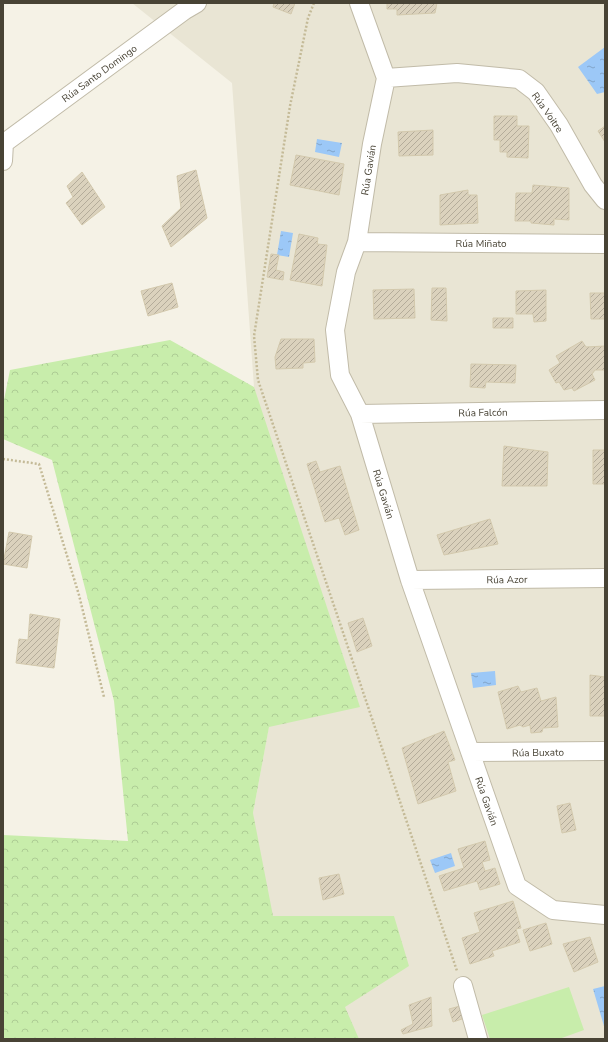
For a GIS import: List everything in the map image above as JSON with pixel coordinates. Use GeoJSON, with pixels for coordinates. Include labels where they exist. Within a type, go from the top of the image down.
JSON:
{"type":"FeatureCollection","features":[{"type":"Feature","properties":{"kind":"street","name":"Rúa Santo Domingo"},"geometry":{"type":"LineString","coordinates":[[4,143],[185,10],[197,3]]}},
{"type":"Feature","properties":{"kind":"street"},"geometry":{"type":"LineString","coordinates":[[359,3],[386,78]]}},
{"type":"Feature","properties":{"kind":"street","name":"Rúa Voitre"},"geometry":{"type":"LineString","coordinates":[[386,78],[457,73],[519,79],[536,92],[559,125],[593,185],[605,200]]}},
{"type":"Feature","properties":{"kind":"street","name":"Rúa Gavián"},"geometry":{"type":"LineString","coordinates":[[386,78],[372,144],[357,242],[346,272],[335,330],[340,375],[360,414],[410,580],[517,886],[553,910],[605,915]]}},
{"type":"Feature","properties":{"kind":"street"},"geometry":{"type":"LineString","coordinates":[[3,161],[4,143]]}},
{"type":"Feature","properties":{"kind":"street","name":"Rúa Miñato"},"geometry":{"type":"LineString","coordinates":[[357,242],[605,244]]}},
{"type":"Feature","properties":{"kind":"street","name":"Rúa Falcón"},"geometry":{"type":"LineString","coordinates":[[360,414],[605,410]]}},
{"type":"Feature","properties":{"kind":"street","name":"Rúa Azor"},"geometry":{"type":"LineString","coordinates":[[410,580],[605,578]]}},
{"type":"Feature","properties":{"kind":"street","name":"Rúa Buxato"},"geometry":{"type":"LineString","coordinates":[[470,752],[605,751]]}},
{"type":"Feature","properties":{"kind":"street"},"geometry":{"type":"LineString","coordinates":[[463,986],[478,1039]]}},
{"type":"Feature","properties":{"kind":"path"},"geometry":{"type":"LineString","coordinates":[[314,3],[308,18],[290,106],[254,336],[258,380],[463,986]]}},
{"type":"Feature","properties":{"kind":"path"},"geometry":{"type":"LineString","coordinates":[[3,459],[39,464],[79,595],[104,697]]}},
{"type":"Feature","properties":{"kind":"shaded area"},"geometry":{"type":"Polygon","coordinates":[[[132,3],[605,3],[605,1039],[325,1039],[263,961],[253,813],[269,726],[254,387],[232,83],[132,3]]]}},
{"type":"Feature","properties":{"kind":"green space"},"geometry":{"type":"Polygon","coordinates":[[[170,340],[254,387],[360,707],[269,727],[253,813],[273,916],[394,916],[409,966],[345,1007],[359,1039],[3,1039],[3,835],[128,841],[114,701],[52,460],[3,439],[3,405],[10,370],[170,340]]]}},
{"type":"Feature","properties":{"kind":"green space"},"geometry":{"type":"Polygon","coordinates":[[[569,987],[584,1030],[559,1039],[490,1039],[482,1015],[569,987]]]}},
{"type":"Feature","properties":{"kind":"water"},"geometry":{"type":"Polygon","coordinates":[[[605,47],[605,92],[597,94],[578,67],[605,47]]]}},
{"type":"Feature","properties":{"kind":"water"},"geometry":{"type":"Polygon","coordinates":[[[317,139],[342,143],[339,157],[315,152],[317,139]]]}},
{"type":"Feature","properties":{"kind":"water"},"geometry":{"type":"Polygon","coordinates":[[[281,231],[293,233],[289,257],[277,255],[281,231]]]}},
{"type":"Feature","properties":{"kind":"water"},"geometry":{"type":"Polygon","coordinates":[[[495,671],[496,685],[473,688],[471,673],[495,671]]]}},
{"type":"Feature","properties":{"kind":"water"},"geometry":{"type":"Polygon","coordinates":[[[451,853],[455,866],[435,873],[430,860],[451,853]]]}},
{"type":"Feature","properties":{"kind":"water"},"geometry":{"type":"Polygon","coordinates":[[[605,986],[605,1025],[604,1026],[593,989],[605,986]]]}},
{"type":"Feature","properties":{"kind":"building"},"geometry":{"type":"Polygon","coordinates":[[[274,3],[295,3],[291,14],[273,7],[274,3]]]}},
{"type":"Feature","properties":{"kind":"building"},"geometry":{"type":"Polygon","coordinates":[[[387,3],[437,3],[435,13],[397,15],[397,9],[387,9],[387,3]]]}},
{"type":"Feature","properties":{"kind":"building"},"geometry":{"type":"Polygon","coordinates":[[[494,116],[517,116],[517,126],[529,126],[528,158],[507,157],[507,152],[500,152],[500,140],[494,140],[494,116]]]}},
{"type":"Feature","properties":{"kind":"building"},"geometry":{"type":"Polygon","coordinates":[[[605,126],[605,142],[598,131],[605,126]]]}},
{"type":"Feature","properties":{"kind":"building"},"geometry":{"type":"Polygon","coordinates":[[[433,130],[433,155],[399,156],[398,132],[433,130]]]}},
{"type":"Feature","properties":{"kind":"building"},"geometry":{"type":"Polygon","coordinates":[[[296,155],[344,164],[339,195],[290,185],[296,155]]]}},
{"type":"Feature","properties":{"kind":"building"},"geometry":{"type":"Polygon","coordinates":[[[196,170],[207,218],[171,247],[162,226],[181,208],[177,176],[196,170]]]}},
{"type":"Feature","properties":{"kind":"building"},"geometry":{"type":"Polygon","coordinates":[[[82,172],[105,207],[82,225],[66,203],[73,197],[67,186],[82,172]]]}},
{"type":"Feature","properties":{"kind":"building"},"geometry":{"type":"Polygon","coordinates":[[[533,185],[569,188],[569,220],[554,219],[554,225],[531,223],[531,221],[515,221],[516,193],[532,193],[533,185]]]}},
{"type":"Feature","properties":{"kind":"building"},"geometry":{"type":"Polygon","coordinates":[[[468,190],[468,195],[477,195],[478,223],[440,225],[440,195],[468,190]]]}},
{"type":"Feature","properties":{"kind":"building"},"geometry":{"type":"Polygon","coordinates":[[[299,234],[318,238],[317,244],[327,245],[322,286],[290,280],[299,234]]]}},
{"type":"Feature","properties":{"kind":"building"},"geometry":{"type":"Polygon","coordinates":[[[271,254],[279,255],[276,270],[284,272],[283,280],[267,277],[271,254]]]}},
{"type":"Feature","properties":{"kind":"building"},"geometry":{"type":"Polygon","coordinates":[[[172,283],[178,307],[148,316],[141,291],[172,283]]]}},
{"type":"Feature","properties":{"kind":"building"},"geometry":{"type":"Polygon","coordinates":[[[432,288],[446,288],[447,321],[431,320],[432,288]]]}},
{"type":"Feature","properties":{"kind":"building"},"geometry":{"type":"Polygon","coordinates":[[[414,289],[415,318],[374,319],[373,290],[414,289]]]}},
{"type":"Feature","properties":{"kind":"building"},"geometry":{"type":"Polygon","coordinates":[[[546,290],[546,321],[534,322],[533,314],[516,314],[516,291],[546,290]]]}},
{"type":"Feature","properties":{"kind":"building"},"geometry":{"type":"Polygon","coordinates":[[[590,293],[605,293],[605,319],[591,319],[590,293]]]}},
{"type":"Feature","properties":{"kind":"building"},"geometry":{"type":"Polygon","coordinates":[[[493,318],[513,318],[513,328],[493,328],[493,318]]]}},
{"type":"Feature","properties":{"kind":"building"},"geometry":{"type":"Polygon","coordinates":[[[281,339],[314,339],[315,362],[303,363],[303,368],[276,369],[275,357],[281,339]]]}},
{"type":"Feature","properties":{"kind":"building"},"geometry":{"type":"Polygon","coordinates":[[[582,341],[586,347],[605,346],[605,370],[595,370],[592,374],[595,380],[574,391],[572,388],[564,390],[559,382],[556,383],[549,370],[560,363],[556,356],[582,341]]]}},
{"type":"Feature","properties":{"kind":"building"},"geometry":{"type":"Polygon","coordinates":[[[471,364],[516,365],[515,383],[486,382],[485,388],[470,387],[471,364]]]}},
{"type":"Feature","properties":{"kind":"building"},"geometry":{"type":"Polygon","coordinates":[[[504,446],[548,452],[547,486],[502,486],[504,446]]]}},
{"type":"Feature","properties":{"kind":"building"},"geometry":{"type":"Polygon","coordinates":[[[593,450],[605,450],[605,484],[593,484],[593,450]]]}},
{"type":"Feature","properties":{"kind":"building"},"geometry":{"type":"Polygon","coordinates":[[[316,461],[320,472],[340,466],[359,530],[345,535],[339,518],[325,522],[307,464],[316,461]]]}},
{"type":"Feature","properties":{"kind":"building"},"geometry":{"type":"Polygon","coordinates":[[[490,519],[498,544],[444,555],[437,535],[490,519]]]}},
{"type":"Feature","properties":{"kind":"building"},"geometry":{"type":"Polygon","coordinates":[[[9,532],[32,536],[27,568],[3,564],[9,532]]]}},
{"type":"Feature","properties":{"kind":"building"},"geometry":{"type":"Polygon","coordinates":[[[30,614],[60,619],[54,668],[16,663],[19,639],[28,640],[30,614]]]}},
{"type":"Feature","properties":{"kind":"building"},"geometry":{"type":"Polygon","coordinates":[[[363,618],[372,646],[357,652],[348,623],[363,618]]]}},
{"type":"Feature","properties":{"kind":"building"},"geometry":{"type":"Polygon","coordinates":[[[590,675],[605,677],[605,716],[590,716],[590,675]]]}},
{"type":"Feature","properties":{"kind":"building"},"geometry":{"type":"Polygon","coordinates":[[[518,686],[521,692],[537,688],[541,701],[556,697],[558,727],[543,728],[542,732],[531,733],[530,725],[523,727],[520,725],[507,729],[498,692],[518,686]]]}},
{"type":"Feature","properties":{"kind":"building"},"geometry":{"type":"Polygon","coordinates":[[[444,731],[455,760],[448,762],[456,791],[418,804],[402,748],[444,731]]]}},
{"type":"Feature","properties":{"kind":"building"},"geometry":{"type":"Polygon","coordinates":[[[570,803],[576,830],[562,833],[557,806],[570,803]]]}},
{"type":"Feature","properties":{"kind":"building"},"geometry":{"type":"Polygon","coordinates":[[[485,841],[490,860],[482,862],[485,871],[495,868],[500,884],[480,890],[477,881],[444,891],[439,876],[464,868],[458,849],[485,841]]]}},
{"type":"Feature","properties":{"kind":"building"},"geometry":{"type":"Polygon","coordinates":[[[339,874],[344,894],[323,900],[319,878],[339,874]]]}},
{"type":"Feature","properties":{"kind":"building"},"geometry":{"type":"Polygon","coordinates":[[[513,901],[521,928],[516,929],[520,942],[492,951],[494,956],[470,964],[462,938],[480,932],[474,913],[513,901]]]}},
{"type":"Feature","properties":{"kind":"building"},"geometry":{"type":"Polygon","coordinates":[[[546,923],[552,944],[530,951],[523,930],[546,923]]]}},
{"type":"Feature","properties":{"kind":"building"},"geometry":{"type":"Polygon","coordinates":[[[590,937],[598,962],[574,972],[563,944],[590,937]]]}},
{"type":"Feature","properties":{"kind":"building"},"geometry":{"type":"Polygon","coordinates":[[[431,997],[432,1026],[403,1034],[401,1030],[413,1024],[409,1005],[431,997]]]}},
{"type":"Feature","properties":{"kind":"building"},"geometry":{"type":"Polygon","coordinates":[[[460,1006],[462,1019],[453,1022],[449,1009],[460,1006]]]}}]}
